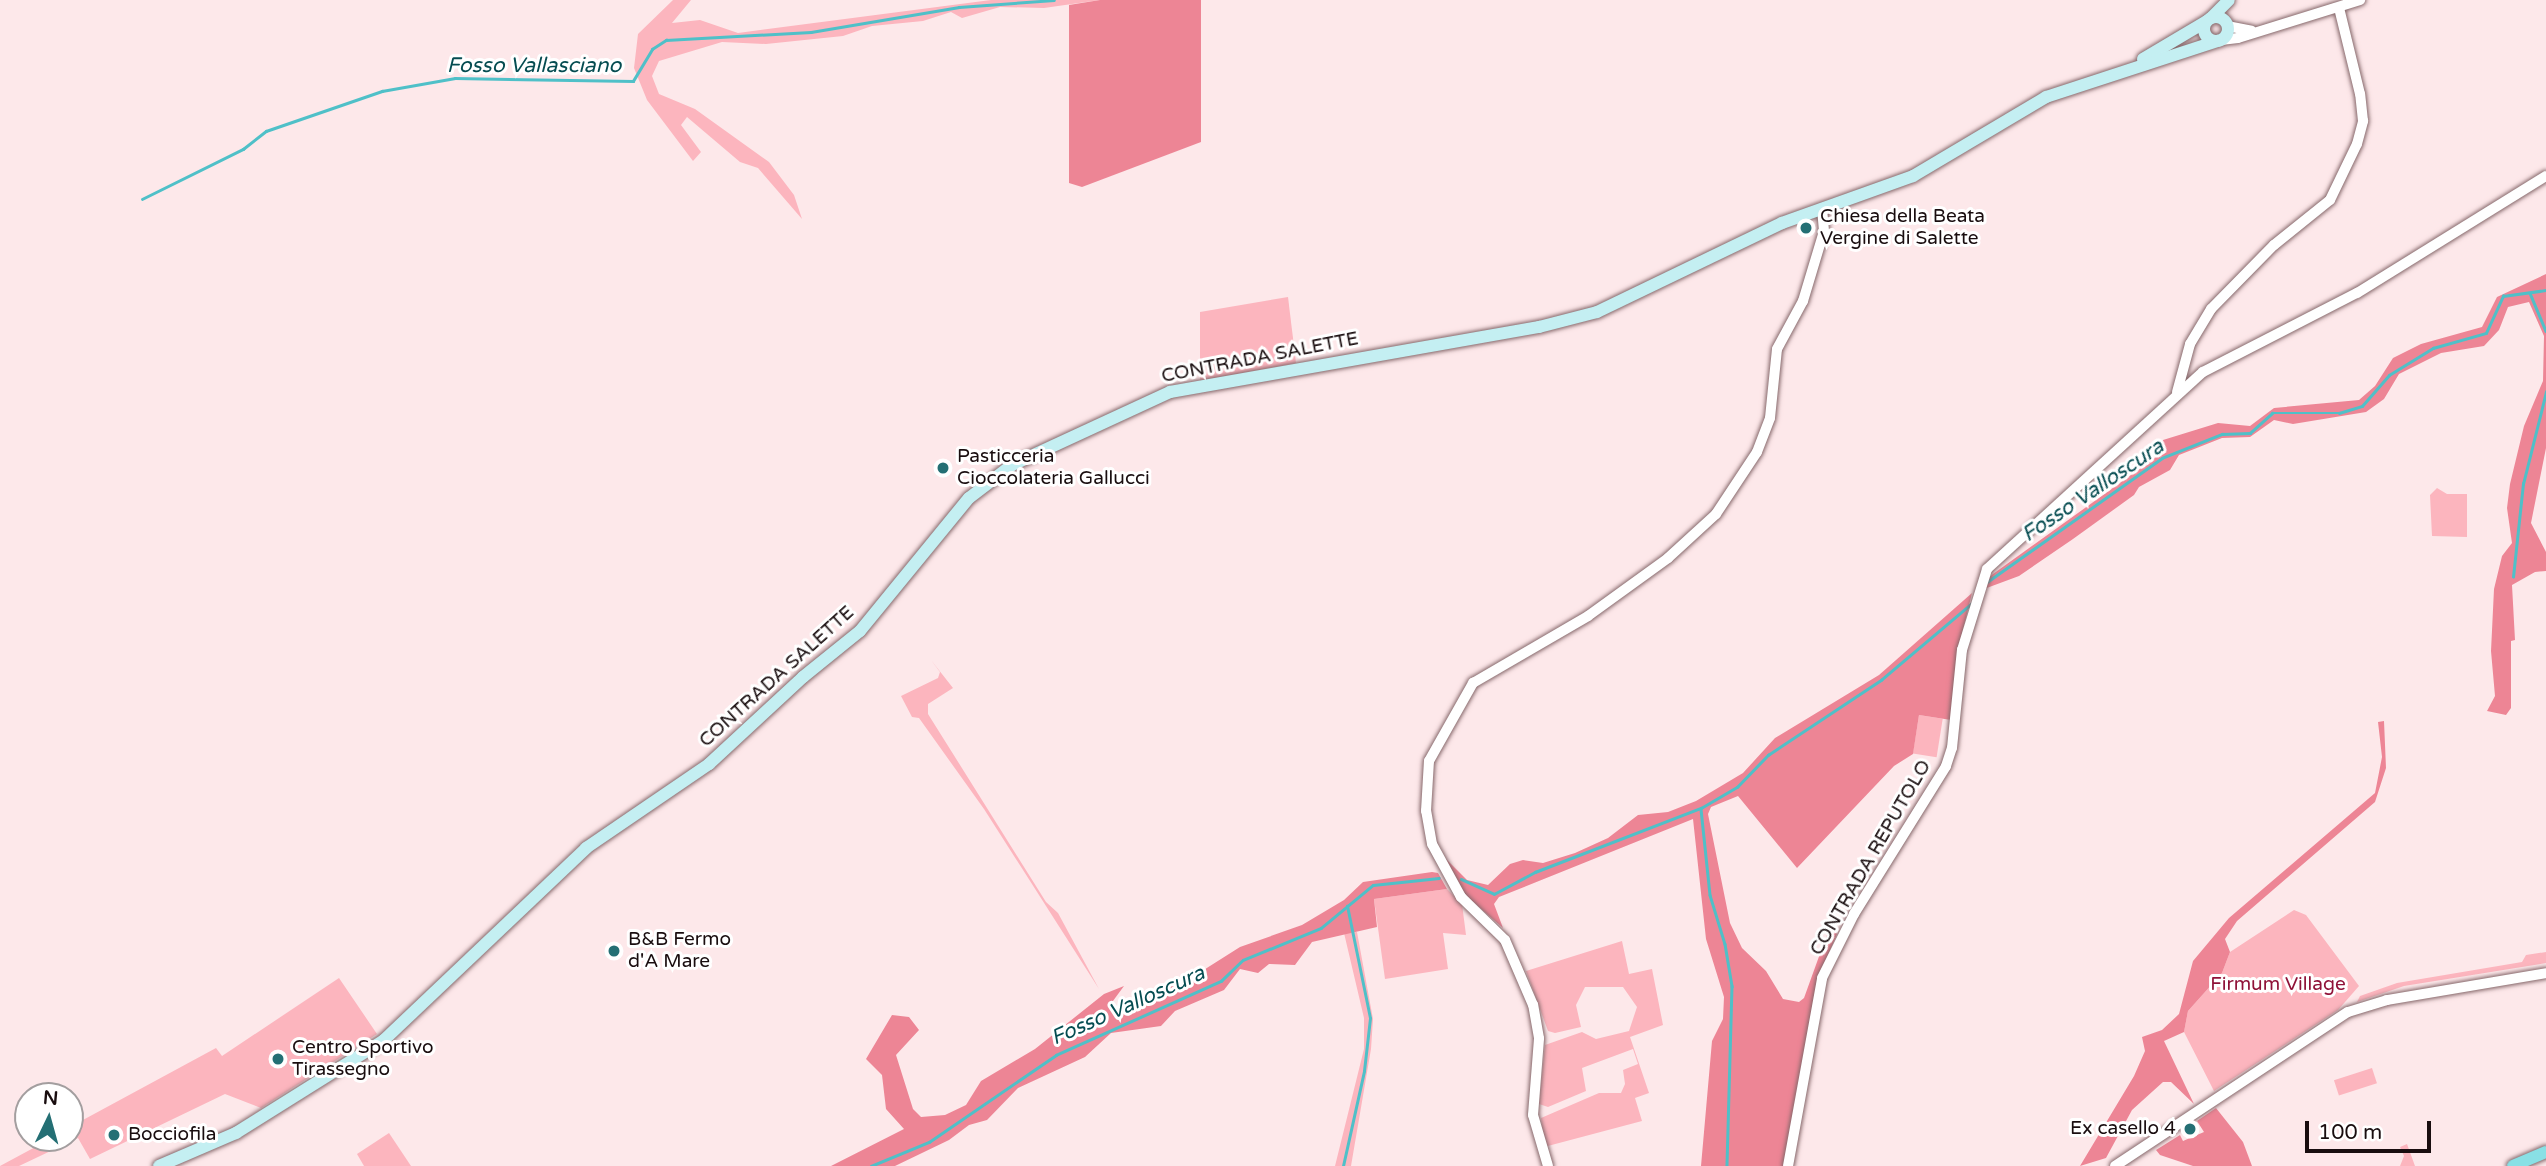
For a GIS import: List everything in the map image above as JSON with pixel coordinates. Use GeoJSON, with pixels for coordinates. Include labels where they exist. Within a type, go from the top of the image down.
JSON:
{"type":"FeatureCollection","features":[{"type":"Feature","properties":{"kind":"main road"},"geometry":{"type":"LineString","coordinates":[[2117,71],[2209,19],[2232,0]]}},
{"type":"Feature","properties":{"kind":"main road"},"geometry":{"type":"LineString","coordinates":[[2117,71],[2219,40],[2227,24],[2232,0]]}},
{"type":"Feature","properties":{"kind":"main road"},"geometry":{"type":"LineString","coordinates":[[2209,19],[2227,24]]}},
{"type":"Feature","properties":{"kind":"main road"},"geometry":{"type":"LineString","coordinates":[[2209,19],[2204,32],[2219,40]]}},
{"type":"Feature","properties":{"kind":"main road","name":"CONTRADA SALETTE"},"geometry":{"type":"LineString","coordinates":[[159,1166],[236,1133],[384,1040],[586,848],[709,764],[803,677],[860,631],[969,498],[1012,465],[1170,392],[1571,321],[1631,299],[1774,226],[1913,176],[2046,97],[2117,71]]}},
{"type":"Feature","properties":{"kind":"main road"},"geometry":{"type":"LineString","coordinates":[[2513,1166],[2546,1152]]}},
{"type":"Feature","properties":{"kind":"street"},"geometry":{"type":"LineString","coordinates":[[2219,40],[2360,0]]}},
{"type":"Feature","properties":{"kind":"street"},"geometry":{"type":"LineString","coordinates":[[2177,392],[2190,344],[2211,309],[2274,245],[2330,200],[2357,144],[2363,121],[2360,94],[2339,8]]}},
{"type":"Feature","properties":{"kind":"street"},"geometry":{"type":"LineString","coordinates":[[2227,24],[2254,32]]}},
{"type":"Feature","properties":{"kind":"street","name":"CONTRADA REPUTOLO"},"geometry":{"type":"LineString","coordinates":[[1788,1166],[1822,978],[1854,914],[1946,765],[1952,748],[1962,650],[1987,569],[2177,392],[2203,372],[2357,293],[2546,176]]}},
{"type":"Feature","properties":{"kind":"street"},"geometry":{"type":"LineString","coordinates":[[1548,1166],[1533,1115],[1539,1038],[1535,1014],[1505,940],[1461,897],[1432,844],[1426,811],[1429,761],[1473,683],[1506,660],[1555,638],[1609,601],[1694,537],[1724,503],[1757,452],[1770,418],[1777,349],[1803,301],[1825,231],[1822,210]]}},
{"type":"Feature","properties":{"kind":"street"},"geometry":{"type":"LineString","coordinates":[[2115,1166],[2348,1012],[2387,1000],[2546,973]]}},
{"type":"Feature","properties":{"kind":"green space"},"geometry":{"type":"Polygon","coordinates":[[[673,0],[691,0],[672,23],[700,20],[738,33],[991,0],[1100,0],[1044,8],[1000,7],[962,18],[951,12],[923,21],[872,26],[843,36],[766,44],[722,42],[659,61],[652,76],[659,94],[695,109],[769,162],[794,195],[802,219],[758,168],[740,162],[687,117],[681,125],[701,152],[693,161],[647,100],[634,68],[638,34],[673,0]]]}},
{"type":"Feature","properties":{"kind":"green space"},"geometry":{"type":"Polygon","coordinates":[[[1288,297],[1296,363],[1200,381],[1200,312],[1288,297]]]}},
{"type":"Feature","properties":{"kind":"green space"},"geometry":{"type":"Polygon","coordinates":[[[2437,488],[2447,494],[2467,494],[2467,537],[2432,536],[2430,495],[2437,488]]]}},
{"type":"Feature","properties":{"kind":"green space"},"geometry":{"type":"Polygon","coordinates":[[[931,660],[953,688],[928,704],[928,714],[1046,902],[1058,913],[1099,989],[984,809],[919,718],[912,717],[901,696],[938,678],[940,672],[931,660]]]}},
{"type":"Feature","properties":{"kind":"green space"},"geometry":{"type":"Polygon","coordinates":[[[1919,715],[1943,719],[1937,757],[1913,754],[1919,715]]]}},
{"type":"Feature","properties":{"kind":"green space"},"geometry":{"type":"Polygon","coordinates":[[[1447,889],[1462,904],[1466,935],[1443,933],[1448,969],[1385,979],[1374,899],[1447,889]]]}},
{"type":"Feature","properties":{"kind":"green space","name":"Firmum Village"},"geometry":{"type":"Polygon","coordinates":[[[2294,910],[2306,915],[2359,986],[2338,1010],[2214,1091],[2184,1032],[2188,1011],[2222,973],[2230,952],[2294,910]]]}},
{"type":"Feature","properties":{"kind":"green space"},"geometry":{"type":"Polygon","coordinates":[[[1357,932],[1373,1019],[1371,1049],[1351,1166],[1335,1166],[1364,1049],[1364,1018],[1344,933],[1357,932]]]}},
{"type":"Feature","properties":{"kind":"green space"},"geometry":{"type":"Polygon","coordinates":[[[1622,941],[1629,974],[1652,969],[1663,1025],[1630,1037],[1649,1093],[1635,1098],[1642,1121],[1544,1147],[1541,1118],[1599,1093],[1621,1093],[1625,1084],[1623,1070],[1638,1064],[1633,1049],[1582,1068],[1586,1091],[1548,1107],[1539,1104],[1545,1045],[1582,1032],[1596,1039],[1629,1031],[1637,1007],[1623,987],[1585,987],[1576,1005],[1581,1027],[1555,1033],[1548,1031],[1526,971],[1622,941]]]}},
{"type":"Feature","properties":{"kind":"green space"},"geometry":{"type":"Polygon","coordinates":[[[2546,952],[2546,963],[2404,986],[2357,1002],[2360,996],[2397,983],[2522,962],[2526,955],[2546,952]]]}},
{"type":"Feature","properties":{"kind":"green space","name":"Centro Sportivo Tirassegno"},"geometry":{"type":"Polygon","coordinates":[[[339,978],[377,1034],[261,1108],[225,1094],[90,1159],[84,1148],[84,1119],[216,1048],[222,1056],[339,978]]]}},
{"type":"Feature","properties":{"kind":"green space"},"geometry":{"type":"Polygon","coordinates":[[[2372,1068],[2377,1083],[2339,1096],[2334,1080],[2372,1068]]]}},
{"type":"Feature","properties":{"kind":"green space"},"geometry":{"type":"Polygon","coordinates":[[[389,1133],[411,1166],[364,1166],[357,1154],[389,1133]]]}},
{"type":"Feature","properties":{"kind":"green space"},"geometry":{"type":"Polygon","coordinates":[[[2407,1144],[2415,1166],[2400,1166],[2404,1156],[2400,1147],[2407,1144]]]}},
{"type":"Feature","properties":{"kind":"green space","name":"Centro Sportivo Tirassegno"},"geometry":{"type":"Polygon","coordinates":[[[26,1152],[48,1152],[19,1166],[0,1166],[26,1152]]]}},
{"type":"Feature","properties":{"kind":"shaded area"},"geometry":{"type":"Polygon","coordinates":[[[1100,0],[1201,0],[1201,142],[1082,187],[1069,183],[1069,5],[1100,0]]]}},
{"type":"Feature","properties":{"kind":"shaded area"},"geometry":{"type":"Polygon","coordinates":[[[2546,274],[2546,448],[2531,523],[2546,552],[2546,571],[2535,572],[2512,585],[2515,640],[2511,641],[2511,708],[2506,715],[2487,711],[2495,696],[2491,651],[2494,589],[2502,556],[2512,543],[2507,508],[2510,484],[2524,426],[2543,381],[2544,336],[2529,302],[2508,307],[2499,330],[2484,346],[2441,353],[2399,374],[2384,399],[2366,412],[2293,424],[2274,420],[2250,437],[2222,438],[2179,455],[2170,470],[2139,487],[2134,495],[2073,539],[2019,576],[1984,589],[1985,581],[1993,574],[2156,457],[2163,440],[2218,423],[2250,426],[2274,408],[2359,400],[2375,386],[2393,358],[2421,344],[2482,327],[2497,297],[2546,274]]]}},
{"type":"Feature","properties":{"kind":"shaded area"},"geometry":{"type":"Polygon","coordinates":[[[1972,593],[1961,638],[1951,720],[1919,715],[1913,754],[1894,766],[1797,868],[1738,796],[1711,807],[1708,814],[1730,923],[1742,948],[1766,971],[1783,999],[1799,1002],[1804,998],[1830,926],[1837,934],[1821,971],[1784,1166],[1701,1166],[1712,1041],[1723,1019],[1724,997],[1706,939],[1693,819],[1499,897],[1494,904],[1503,928],[1464,894],[1445,858],[1467,880],[1488,885],[1510,864],[1523,860],[1543,863],[1575,853],[1608,838],[1638,815],[1668,812],[1696,801],[1743,773],[1775,738],[1879,675],[1972,593]]]}},
{"type":"Feature","properties":{"kind":"shaded area"},"geometry":{"type":"Polygon","coordinates":[[[2384,721],[2386,768],[2375,802],[2237,921],[2225,939],[2230,952],[2222,973],[2188,1011],[2184,1032],[2164,1041],[2194,1104],[2171,1082],[2163,1082],[2132,1110],[2106,1158],[2080,1166],[2134,1076],[2145,1051],[2142,1037],[2162,1030],[2179,1014],[2193,961],[2229,918],[2375,793],[2382,757],[2378,722],[2384,721]]]}},
{"type":"Feature","properties":{"kind":"shaded area"},"geometry":{"type":"Polygon","coordinates":[[[1438,873],[1447,889],[1374,899],[1377,927],[1312,942],[1295,965],[1269,964],[1258,973],[1240,969],[1224,990],[1175,1011],[1161,1026],[1111,1033],[1085,1057],[1018,1088],[987,1120],[969,1125],[949,1140],[895,1166],[831,1166],[904,1129],[886,1109],[882,1075],[866,1059],[892,1015],[909,1017],[919,1030],[896,1055],[913,1109],[921,1117],[945,1115],[966,1105],[981,1081],[1035,1049],[1104,994],[1124,986],[1110,1005],[1112,1009],[1191,978],[1240,947],[1302,925],[1344,900],[1363,882],[1438,873]]]}},
{"type":"Feature","properties":{"kind":"shaded area"},"geometry":{"type":"Polygon","coordinates":[[[2216,1108],[2243,1142],[2252,1166],[2193,1166],[2160,1155],[2156,1150],[2180,1135],[2183,1141],[2204,1132],[2197,1121],[2216,1108]]]}},
{"type":"Feature","properties":{"kind":"waterway","name":"Fosso Vallasciano"},"geometry":{"type":"LineString","coordinates":[[142,199],[243,149],[266,131],[382,91],[455,78],[633,81],[652,49],[666,40],[811,32],[959,7],[1054,0]]}},
{"type":"Feature","properties":{"kind":"waterway","name":"Fosso Valloscura"},"geometry":{"type":"LineString","coordinates":[[1987,582],[2162,458],[2222,434],[2250,433],[2272,413],[2339,413],[2362,406],[2389,375],[2433,348],[2486,333],[2503,296],[2546,290]]}},
{"type":"Feature","properties":{"kind":"waterway"},"geometry":{"type":"LineString","coordinates":[[2530,293],[2546,331]]}},
{"type":"Feature","properties":{"kind":"waterway"},"geometry":{"type":"LineString","coordinates":[[2513,577],[2523,484],[2546,392]]}},
{"type":"Feature","properties":{"kind":"waterway","name":"Fosso Valloscura"},"geometry":{"type":"LineString","coordinates":[[1461,879],[1494,894],[1535,872],[1701,808],[1737,787],[1768,755],[1881,680],[1971,604]]}},
{"type":"Feature","properties":{"kind":"waterway"},"geometry":{"type":"LineString","coordinates":[[1701,809],[1710,895],[1725,944],[1732,986],[1727,1166]]}},
{"type":"Feature","properties":{"kind":"waterway","name":"Fosso Valloscura"},"geometry":{"type":"LineString","coordinates":[[871,1166],[929,1142],[1056,1055],[1221,981],[1243,960],[1321,928],[1373,885],[1439,878]]}},
{"type":"Feature","properties":{"kind":"waterway"},"geometry":{"type":"LineString","coordinates":[[1343,1166],[1364,1071],[1370,1018],[1347,906]]}},
{"type":"Feature","properties":{"kind":"place","name":"Chiesa della Beata Vergine di Salette"},"geometry":{"type":"Point","coordinates":[1806,228]}},
{"type":"Feature","properties":{"kind":"place","name":"Pasticceria Cioccolateria Gallucci"},"geometry":{"type":"Point","coordinates":[943,468]}},
{"type":"Feature","properties":{"kind":"place","name":"B&B Fermo d'A Mare"},"geometry":{"type":"Point","coordinates":[614,951]}},
{"type":"Feature","properties":{"kind":"place","name":"Centro Sportivo Tirassegno"},"geometry":{"type":"Point","coordinates":[278,1059]}},
{"type":"Feature","properties":{"kind":"place","name":"Ex casello 4"},"geometry":{"type":"Point","coordinates":[2190,1129]}},
{"type":"Feature","properties":{"kind":"place","name":"Bocciofila"},"geometry":{"type":"Point","coordinates":[114,1135]}}]}
